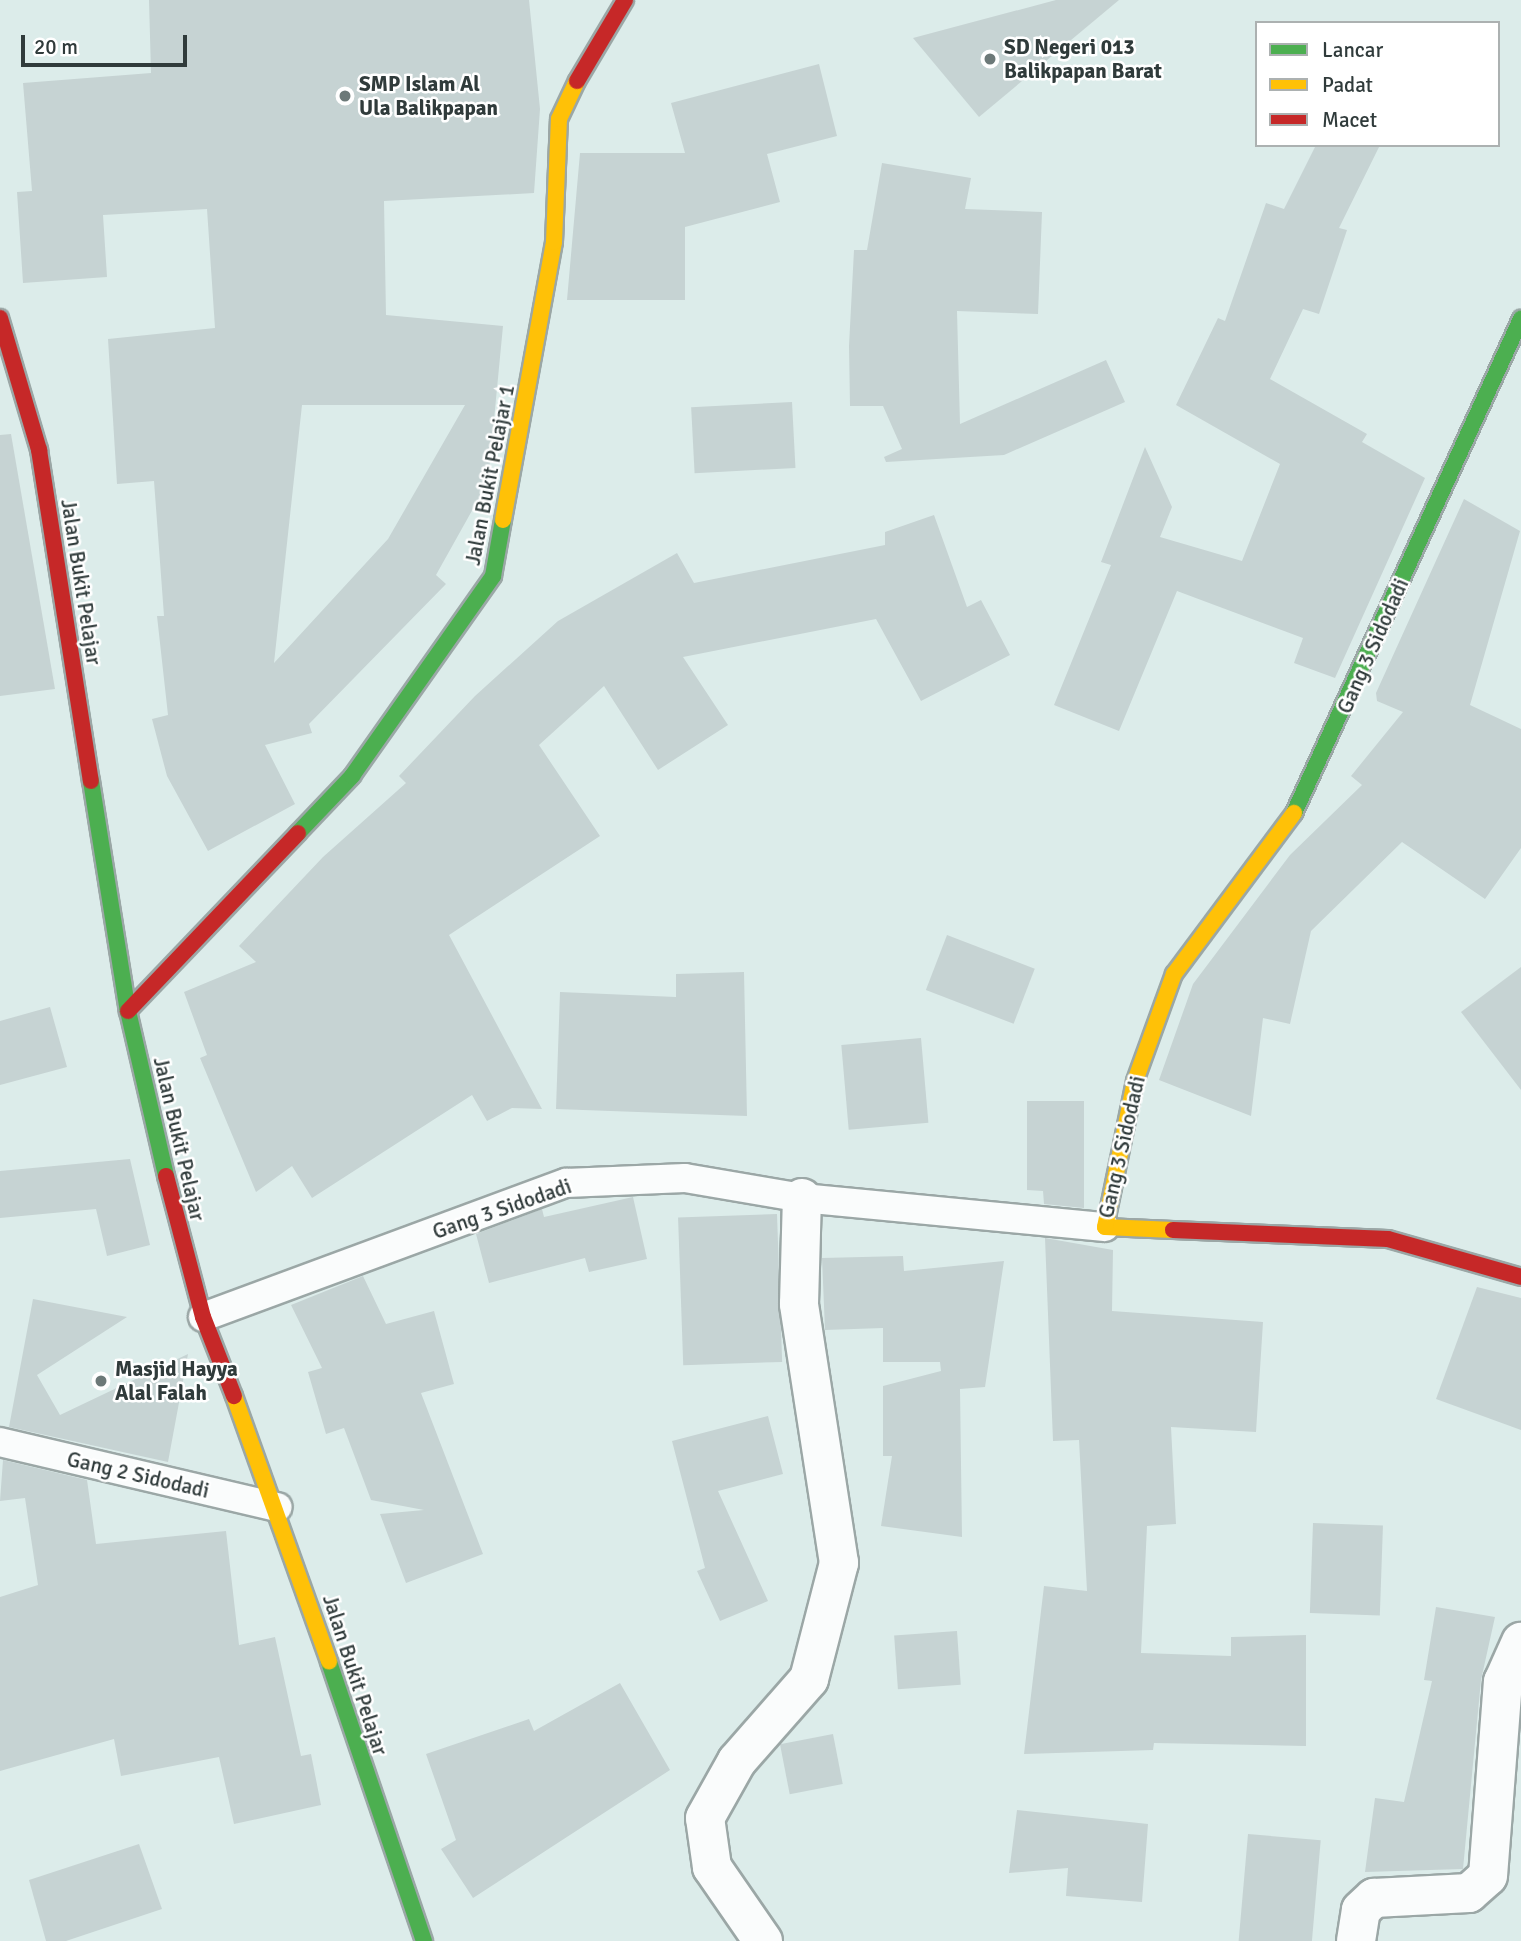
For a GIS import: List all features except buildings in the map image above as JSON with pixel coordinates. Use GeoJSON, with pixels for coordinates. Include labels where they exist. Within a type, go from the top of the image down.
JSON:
{"type":"FeatureCollection","features":[{"type":"Feature","properties":{"kind":"street","name":"Jalan Bukit Pelajar 1"},"geometry":{"type":"LineString","coordinates":[[128,1011],[352,776],[493,576],[554,242],[559,119],[597,38],[625,0]]}},
{"type":"Feature","properties":{"kind":"street","name":"Jalan Bukit Pelajar"},"geometry":{"type":"LineString","coordinates":[[0,318],[39,450],[128,1011],[203,1317],[277,1507],[424,1941]]}},
{"type":"Feature","properties":{"kind":"street","name":"Gang 3 Sidodadi"},"geometry":{"type":"LineString","coordinates":[[1105,1227],[1135,1081],[1174,974],[1305,798],[1521,318]]}},
{"type":"Feature","properties":{"kind":"street"},"geometry":{"type":"LineString","coordinates":[[763,1941],[712,1867],[705,1818],[737,1761],[809,1679],[839,1563],[799,1304],[802,1198]]}},
{"type":"Feature","properties":{"kind":"street"},"geometry":{"type":"LineString","coordinates":[[1105,1227],[1388,1239],[1521,1277]]}},
{"type":"Feature","properties":{"kind":"street"},"geometry":{"type":"LineString","coordinates":[[1356,1941],[1361,1910],[1374,1898],[1469,1893],[1488,1876],[1503,1682],[1521,1642]]}},
{"type":"Feature","properties":{"kind":"lane","name":"Gang 3 Sidodadi"},"geometry":{"type":"LineString","coordinates":[[203,1317],[566,1183],[685,1178],[802,1198],[1105,1227]]}},
{"type":"Feature","properties":{"kind":"lane","name":"Gang 2 Sidodadi"},"geometry":{"type":"LineString","coordinates":[[0,1442],[277,1507]]}},
{"type":"Feature","properties":{"kind":"traffic: fast"},"geometry":{"type":"LineString","coordinates":[[1294,813],[1521,319]]}},
{"type":"Feature","properties":{"kind":"traffic: fast"},"geometry":{"type":"LineString","coordinates":[[298,833],[352,776],[493,576],[503,520]]}},
{"type":"Feature","properties":{"kind":"traffic: fast"},"geometry":{"type":"LineString","coordinates":[[91,781],[128,1011],[166,1176]]}},
{"type":"Feature","properties":{"kind":"traffic: fast"},"geometry":{"type":"LineString","coordinates":[[329,1662],[424,1941]]}},
{"type":"Feature","properties":{"kind":"traffic: slow"},"geometry":{"type":"LineString","coordinates":[[503,520],[554,242],[559,119],[577,81]]}},
{"type":"Feature","properties":{"kind":"traffic: slow"},"geometry":{"type":"LineString","coordinates":[[1173,1230],[1105,1227],[1135,1081],[1174,974],[1294,813]]}},
{"type":"Feature","properties":{"kind":"traffic: slow"},"geometry":{"type":"LineString","coordinates":[[234,1396],[329,1662]]}},
{"type":"Feature","properties":{"kind":"traffic: jam"},"geometry":{"type":"LineString","coordinates":[[577,81],[625,0]]}},
{"type":"Feature","properties":{"kind":"traffic: jam"},"geometry":{"type":"LineString","coordinates":[[0,318],[39,450],[91,781]]}},
{"type":"Feature","properties":{"kind":"traffic: jam"},"geometry":{"type":"LineString","coordinates":[[128,1011],[298,833]]}},
{"type":"Feature","properties":{"kind":"traffic: jam"},"geometry":{"type":"LineString","coordinates":[[166,1176],[203,1317],[234,1396]]}},
{"type":"Feature","properties":{"kind":"traffic: jam"},"geometry":{"type":"LineString","coordinates":[[1173,1230],[1388,1239],[1521,1277]]}},
{"type":"Feature","properties":{"kind":"place","name":"SD Negeri 013 Balikpapan Barat"},"geometry":{"type":"Point","coordinates":[990,59]}},
{"type":"Feature","properties":{"kind":"place","name":"SMP Islam Al Ula Balikpapan"},"geometry":{"type":"Point","coordinates":[345,96]}},
{"type":"Feature","properties":{"kind":"place","name":"Masjid Hayya Alal Falah"},"geometry":{"type":"Point","coordinates":[101,1381]}}]}
